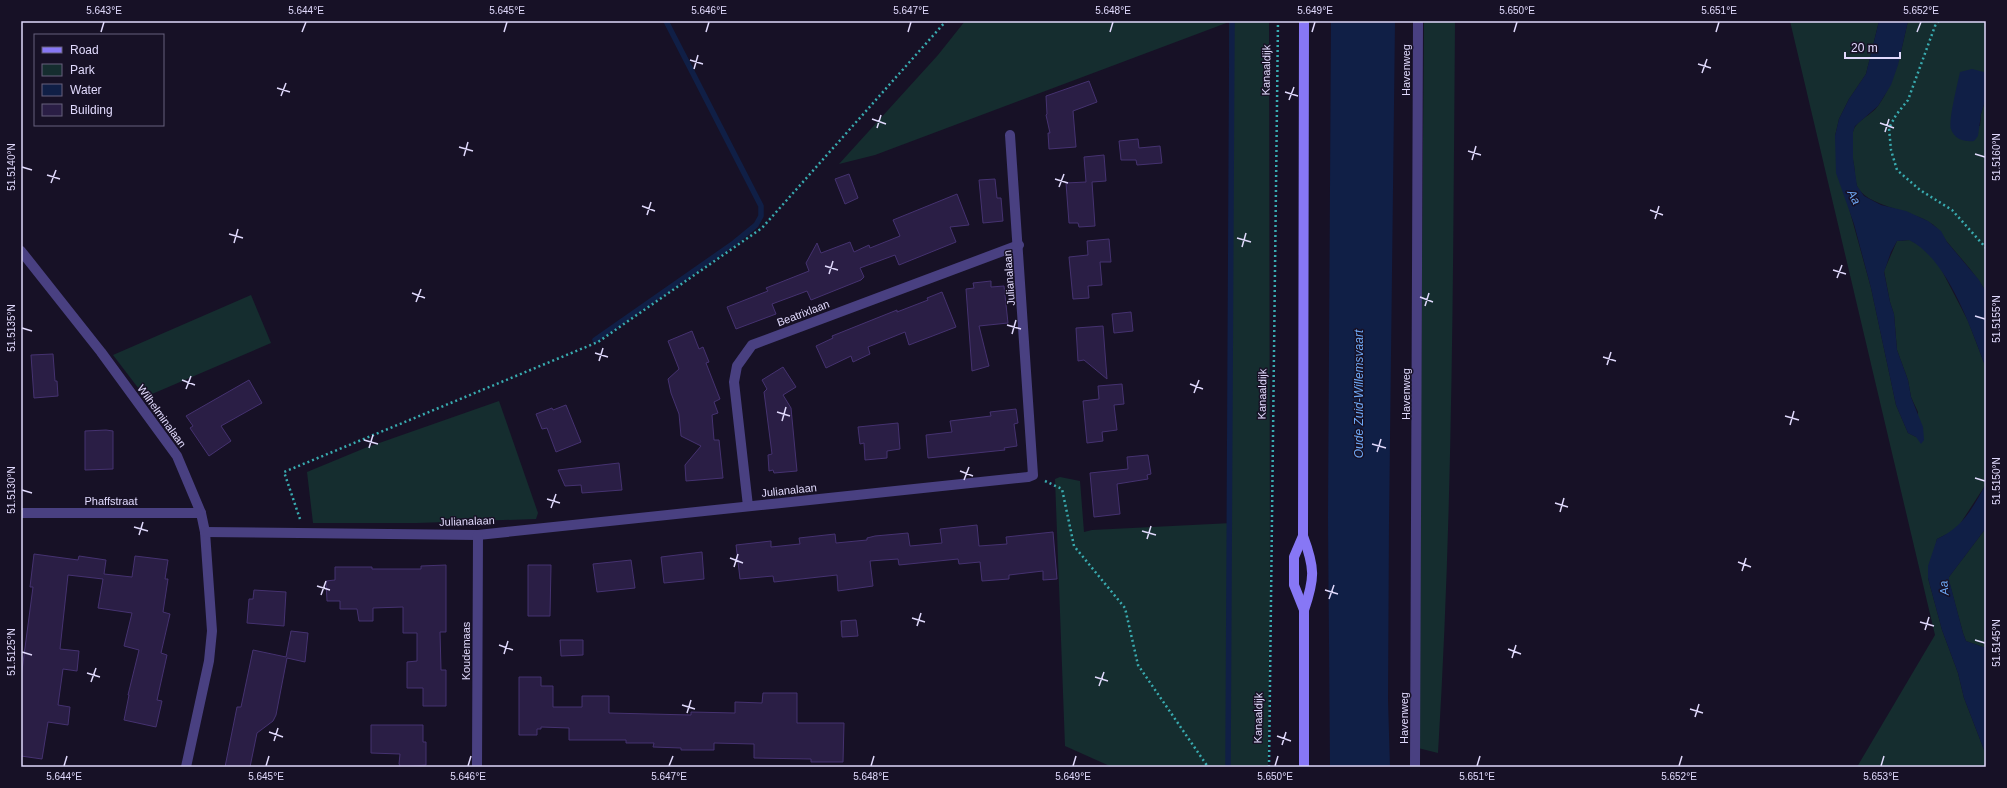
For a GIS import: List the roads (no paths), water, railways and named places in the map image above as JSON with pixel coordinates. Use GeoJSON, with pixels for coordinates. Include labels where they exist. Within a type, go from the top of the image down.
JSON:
{"type":"FeatureCollection","features":[{"type":"Feature","properties":{"kind":"main road"},"geometry":{"type":"LineString","coordinates":[[1304,21],[1303,536],[1312,558],[1313,585],[1304,610],[1304,767]]}},
{"type":"Feature","properties":{"kind":"main road"},"geometry":{"type":"LineString","coordinates":[[1303,536],[1294,557],[1294,584],[1304,610]]}},
{"type":"Feature","properties":{"kind":"street","name":"Havenweg"},"geometry":{"type":"LineString","coordinates":[[1415,767],[1418,21]]}},
{"type":"Feature","properties":{"kind":"street","name":"Julianalaan"},"geometry":{"type":"LineString","coordinates":[[205,532],[478,535],[1028,477],[1033,475],[1019,244],[1010,135]]}},
{"type":"Feature","properties":{"kind":"street","name":"Beatrixlaan"},"geometry":{"type":"LineString","coordinates":[[748,506],[734,382],[737,366],[752,345],[1019,244]]}},
{"type":"Feature","properties":{"kind":"street","name":"Wilhelminalaan"},"geometry":{"type":"LineString","coordinates":[[21,251],[101,352],[177,456],[202,513],[205,532],[212,631],[209,661],[186,767]]}},
{"type":"Feature","properties":{"kind":"street","name":"Phaffstraat"},"geometry":{"type":"LineString","coordinates":[[21,513],[202,513]]}},
{"type":"Feature","properties":{"kind":"street","name":"Koudemaas"},"geometry":{"type":"LineString","coordinates":[[477,767],[478,535]]}},
{"type":"Feature","properties":{"kind":"water","name":"Oude Zuid-Willemsvaart"},"geometry":{"type":"Polygon","coordinates":[[[1331,21],[1395,21],[1389,523],[1388,700],[1390,767],[1330,767],[1328,518],[1331,21]]]}},
{"type":"Feature","properties":{"kind":"water","name":"Aa"},"geometry":{"type":"Polygon","coordinates":[[[1879,21],[1908,21],[1898,65],[1891,85],[1878,106],[1855,126],[1853,132],[1853,158],[1857,186],[1864,196],[1881,205],[1906,211],[1928,221],[1941,231],[1947,242],[1979,280],[1986,292],[1986,368],[1956,296],[1947,279],[1935,263],[1923,249],[1909,240],[1897,241],[1891,252],[1884,272],[1894,314],[1897,350],[1908,380],[1911,397],[1923,427],[1924,440],[1921,444],[1916,437],[1908,433],[1896,405],[1871,288],[1854,224],[1836,173],[1835,136],[1839,119],[1849,99],[1866,74],[1879,21]]]}},
{"type":"Feature","properties":{"kind":"water"},"geometry":{"type":"Polygon","coordinates":[[[1972,69],[1984,72],[1986,76],[1986,98],[1981,114],[1978,136],[1974,141],[1970,141],[1960,139],[1954,135],[1950,125],[1960,72],[1972,69]]]}},
{"type":"Feature","properties":{"kind":"water","name":"Aa"},"geometry":{"type":"Polygon","coordinates":[[[1986,484],[1986,528],[1949,577],[1949,580],[1966,641],[1986,648],[1986,755],[1964,698],[1958,673],[1942,630],[1928,578],[1928,566],[1937,539],[1954,529],[1960,523],[1971,509],[1986,484]]]}},
{"type":"Feature","properties":{"kind":"waterway"},"geometry":{"type":"LineString","coordinates":[[595,340],[734,243],[756,225],[761,216],[761,206],[666,21]]}},
{"type":"Feature","properties":{"kind":"waterway"},"geometry":{"type":"LineString","coordinates":[[1228,767],[1232,21]]}}]}
